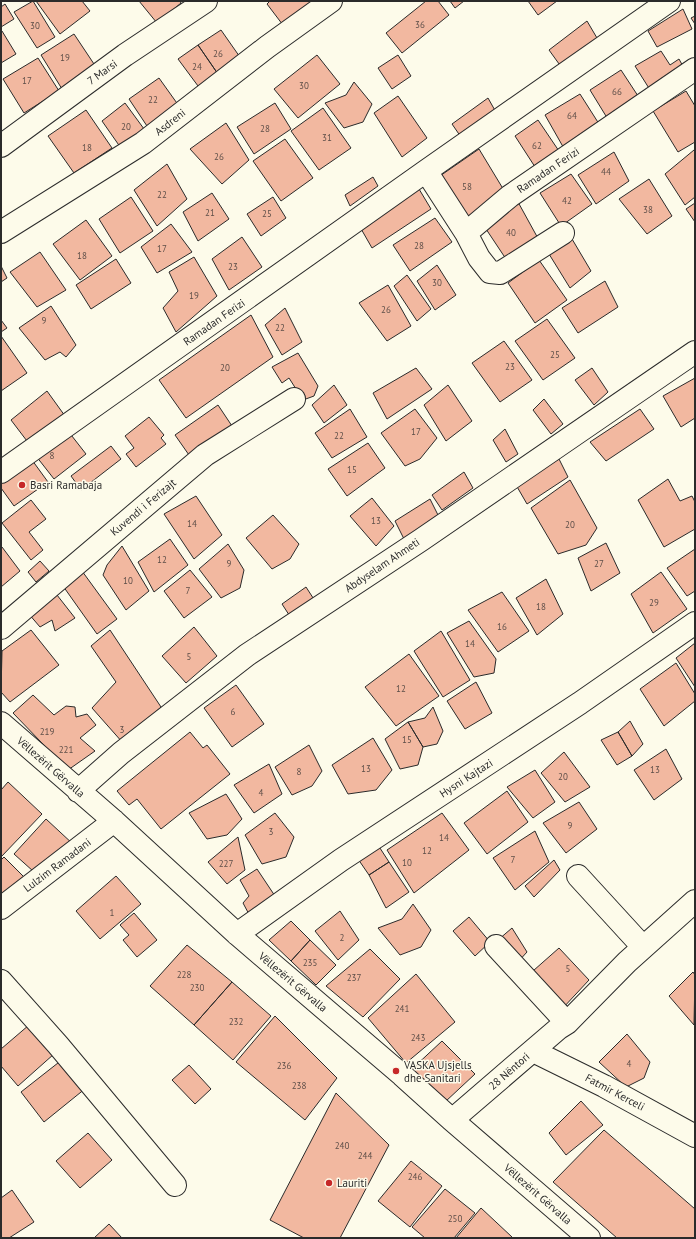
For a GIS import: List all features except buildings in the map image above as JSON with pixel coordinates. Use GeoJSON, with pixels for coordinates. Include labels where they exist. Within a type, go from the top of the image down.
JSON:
{"type":"FeatureCollection","features":[{"type":"Feature","properties":{"kind":"street","name":"7 Marsi"},"geometry":{"type":"LineString","coordinates":[[1,146],[125,55],[206,1]]}},
{"type":"Feature","properties":{"kind":"street","name":"Asdreni"},"geometry":{"type":"LineString","coordinates":[[1,232],[143,142],[267,47],[331,1]]}},
{"type":"Feature","properties":{"kind":"street","name":"Ramadan Ferizi"},"geometry":{"type":"LineString","coordinates":[[1,472],[426,170],[669,1]]}},
{"type":"Feature","properties":{"kind":"street","name":"Ramadan Ferizi"},"geometry":{"type":"LineString","coordinates":[[466,233],[510,196],[695,69]]}},
{"type":"Feature","properties":{"kind":"street"},"geometry":{"type":"LineString","coordinates":[[426,170],[466,233],[479,258],[490,272],[500,273],[563,233]]}},
{"type":"Feature","properties":{"kind":"street","name":"Abdyselam Ahmeti"},"geometry":{"type":"LineString","coordinates":[[78,792],[121,753],[247,655],[421,540],[695,352]]}},
{"type":"Feature","properties":{"kind":"street","name":"Kuvendi i Ferizajt"},"geometry":{"type":"LineString","coordinates":[[1,628],[205,455],[294,399]]}},
{"type":"Feature","properties":{"kind":"street","name":"Hysni Kajtazi"},"geometry":{"type":"LineString","coordinates":[[237,934],[341,860],[580,703],[695,622]]}},
{"type":"Feature","properties":{"kind":"street","name":"Vëllezërit Gërvalla"},"geometry":{"type":"LineString","coordinates":[[1,723],[78,792],[114,821],[237,934],[402,1075],[578,1234]]}},
{"type":"Feature","properties":{"kind":"street","name":"Lulzim Ramadani"},"geometry":{"type":"LineString","coordinates":[[1,908],[114,821]]}},
{"type":"Feature","properties":{"kind":"street"},"geometry":{"type":"LineString","coordinates":[[578,876],[643,947]]}},
{"type":"Feature","properties":{"kind":"street","name":"28 Nëntori"},"geometry":{"type":"LineString","coordinates":[[452,1120],[559,1028],[568,1023],[627,962],[695,901]]}},
{"type":"Feature","properties":{"kind":"street"},"geometry":{"type":"LineString","coordinates":[[496,946],[568,1023]]}},
{"type":"Feature","properties":{"kind":"street"},"geometry":{"type":"LineString","coordinates":[[1,981],[58,1045],[175,1185]]}},
{"type":"Feature","properties":{"kind":"street","name":"Fatmir Kerceli"},"geometry":{"type":"LineString","coordinates":[[533,1051],[604,1086],[695,1136]]}},
{"type":"Feature","properties":{"kind":"place","name":"Basri Ramabaja"},"geometry":{"type":"Point","coordinates":[22,485]}},
{"type":"Feature","properties":{"kind":"place","name":"VASKA Ujsjells dhe Sanitari"},"geometry":{"type":"Point","coordinates":[396,1071]}},
{"type":"Feature","properties":{"kind":"place","name":"Lauriti"},"geometry":{"type":"Point","coordinates":[329,1183]}}]}
